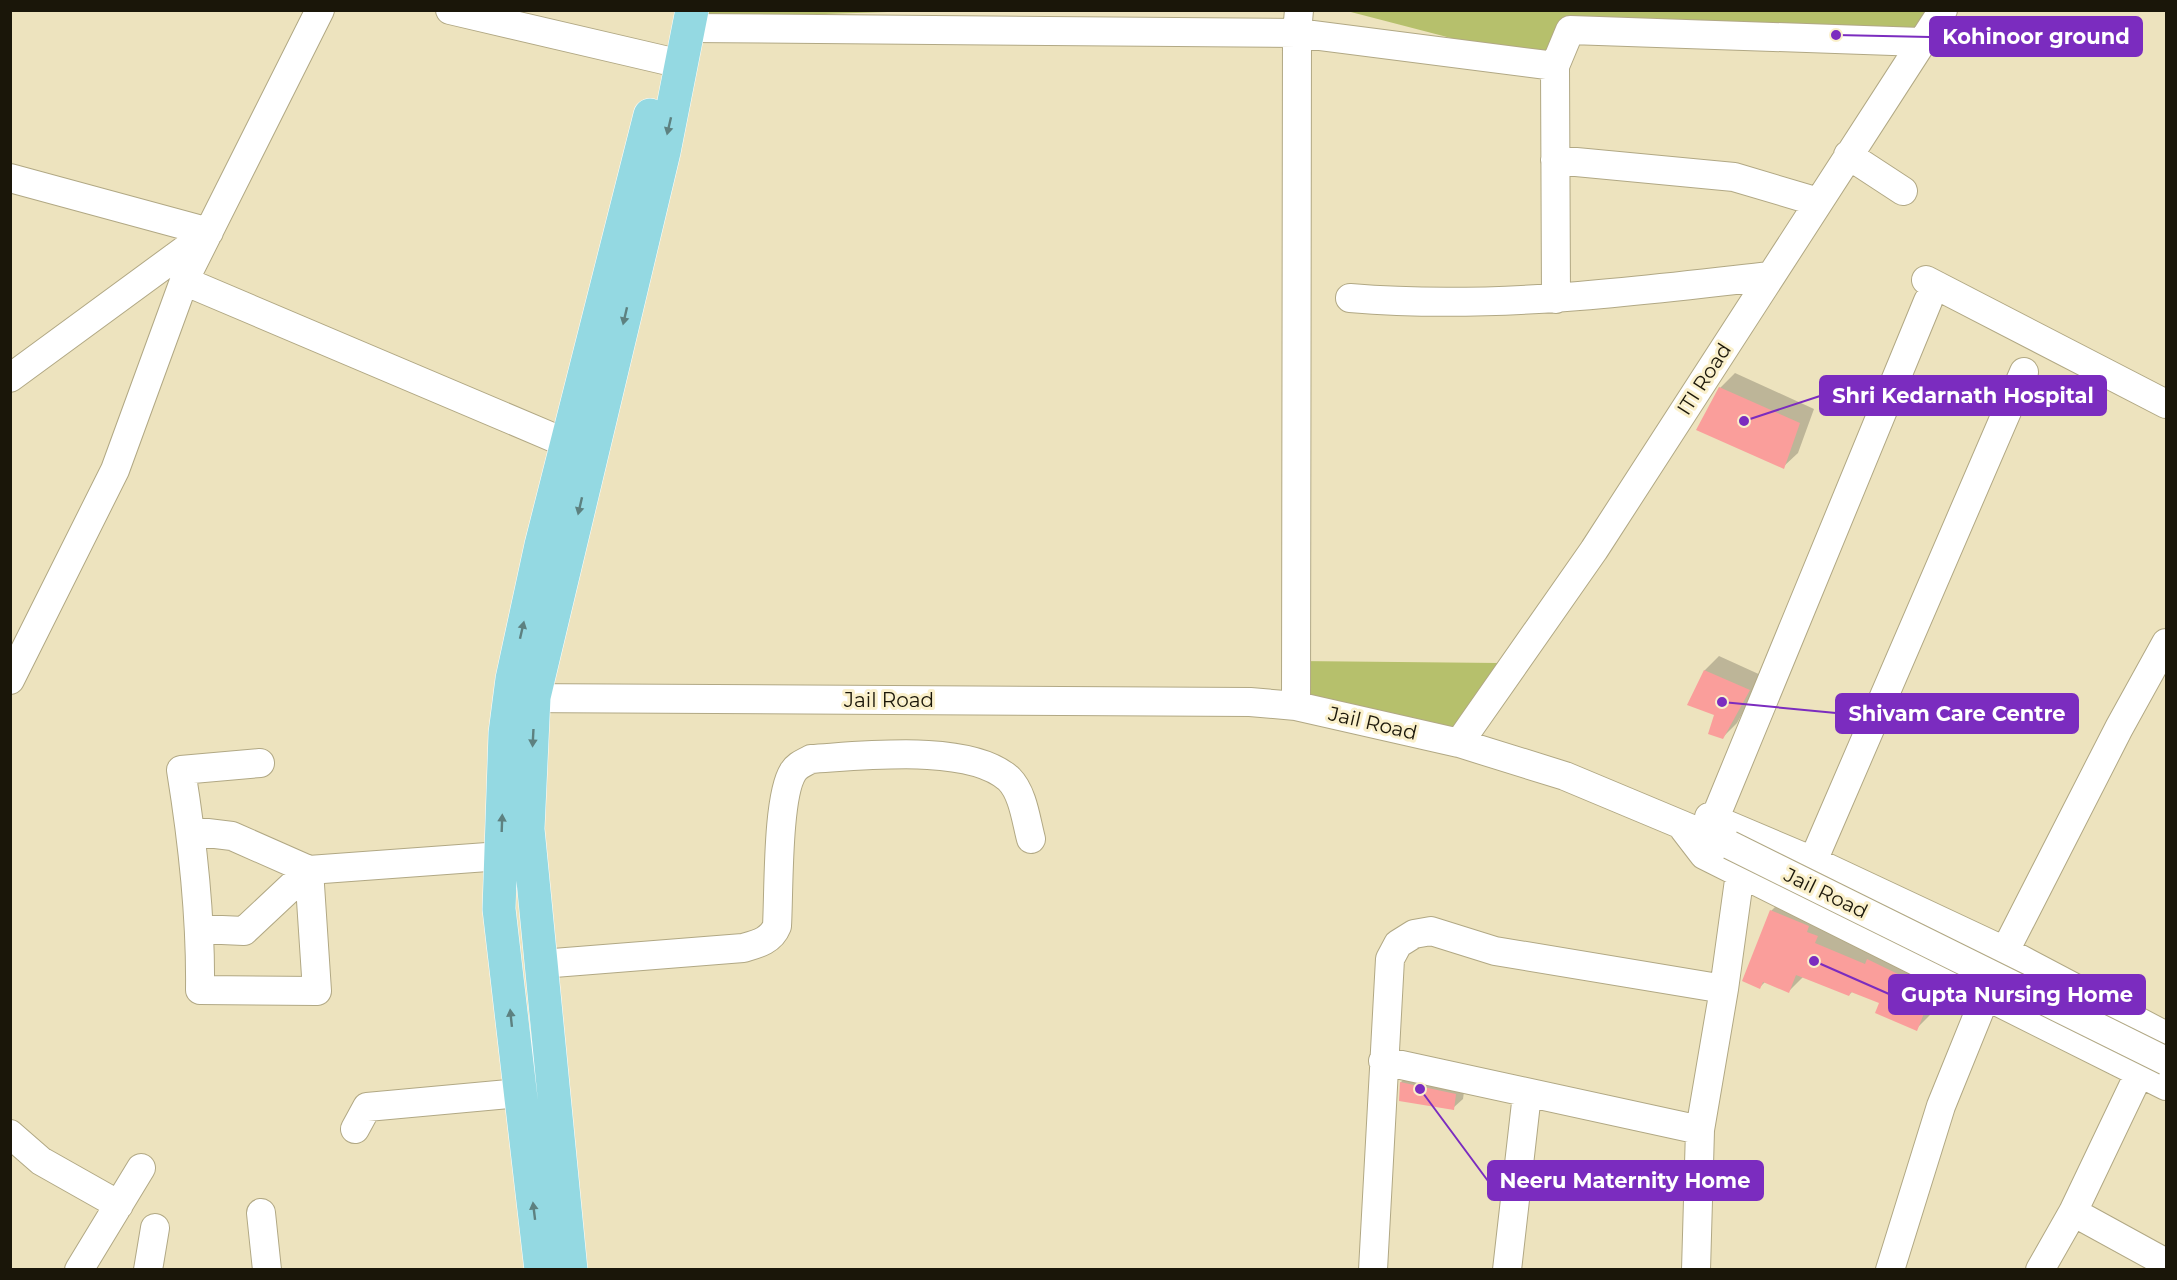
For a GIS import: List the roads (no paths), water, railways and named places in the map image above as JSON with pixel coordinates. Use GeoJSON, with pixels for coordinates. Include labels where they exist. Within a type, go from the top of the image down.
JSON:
{"type":"FeatureCollection","features":[{"type":"Feature","properties":{"kind":"main road"},"geometry":{"type":"LineString","coordinates":[[571,1269],[528,829],[522,698],[538,556],[566,443],[664,60],[691,19]]}},
{"type":"Feature","properties":{"kind":"main road"},"geometry":{"type":"LineString","coordinates":[[541,1269],[499,909],[505,733],[522,698],[663,153],[691,19]]}},
{"type":"Feature","properties":{"kind":"street"},"geometry":{"type":"LineString","coordinates":[[10,680],[115,470],[184,281],[320,10]]}},
{"type":"Feature","properties":{"kind":"street"},"geometry":{"type":"LineString","coordinates":[[450,10],[664,60]]}},
{"type":"Feature","properties":{"kind":"street","name":"ITI Road"},"geometry":{"type":"LineString","coordinates":[[1459,743],[1594,550],[1943,10]]}},
{"type":"Feature","properties":{"kind":"street"},"geometry":{"type":"LineString","coordinates":[[691,19],[1298,22],[1555,66]]}},
{"type":"Feature","properties":{"kind":"street"},"geometry":{"type":"LineString","coordinates":[[1296,706],[1298,22]]}},
{"type":"Feature","properties":{"kind":"street"},"geometry":{"type":"LineString","coordinates":[[1556,299],[1555,66],[1570,30],[1921,42]]}},
{"type":"Feature","properties":{"kind":"street"},"geometry":{"type":"LineString","coordinates":[[1848,155],[1903,191]]}},
{"type":"Feature","properties":{"kind":"street"},"geometry":{"type":"LineString","coordinates":[[1555,160],[1734,177],[1818,202]]}},
{"type":"Feature","properties":{"kind":"street"},"geometry":{"type":"LineString","coordinates":[[10,178],[209,232]]}},
{"type":"Feature","properties":{"kind":"street"},"geometry":{"type":"LineString","coordinates":[[10,378],[209,232]]}},
{"type":"Feature","properties":{"kind":"street"},"geometry":{"type":"LineString","coordinates":[[1350,298],[1406,303],[1513,302],[1770,276]]}},
{"type":"Feature","properties":{"kind":"street"},"geometry":{"type":"LineString","coordinates":[[184,281],[566,443]]}},
{"type":"Feature","properties":{"kind":"street"},"geometry":{"type":"LineString","coordinates":[[1714,818],[1927,290],[2166,404]]}},
{"type":"Feature","properties":{"kind":"street"},"geometry":{"type":"LineString","coordinates":[[1812,861],[2024,372]]}},
{"type":"Feature","properties":{"kind":"street"},"geometry":{"type":"LineString","coordinates":[[2005,951],[2119,728],[2166,643]]}},
{"type":"Feature","properties":{"kind":"street","name":"Jail Road"},"geometry":{"type":"LineString","coordinates":[[522,698],[1250,702],[1296,706],[1459,743],[1565,776],[1730,845],[2166,1061]]}},
{"type":"Feature","properties":{"kind":"street"},"geometry":{"type":"LineString","coordinates":[[541,964],[743,948],[761,943],[773,935],[777,926],[784,805],[791,775],[797,766],[811,759],[914,754],[979,763],[1010,780],[1021,800],[1031,839]]}},
{"type":"Feature","properties":{"kind":"street"},"geometry":{"type":"LineString","coordinates":[[260,763],[181,770],[200,929],[200,990],[317,991],[309,870]]}},
{"type":"Feature","properties":{"kind":"street"},"geometry":{"type":"LineString","coordinates":[[1670,820],[1714,818],[2005,951],[2165,1031],[2139,1072],[2073,1212],[2040,1269]]}},
{"type":"Feature","properties":{"kind":"street"},"geometry":{"type":"LineString","coordinates":[[1670,820],[1704,855],[2166,1086]]}},
{"type":"Feature","properties":{"kind":"street"},"geometry":{"type":"LineString","coordinates":[[190,831],[232,836],[309,870],[501,856]]}},
{"type":"Feature","properties":{"kind":"street"},"geometry":{"type":"LineString","coordinates":[[200,929],[244,931],[309,870]]}},
{"type":"Feature","properties":{"kind":"street"},"geometry":{"type":"LineString","coordinates":[[1696,1269],[1700,1130],[1724,989],[1740,873]]}},
{"type":"Feature","properties":{"kind":"street"},"geometry":{"type":"LineString","coordinates":[[1373,1269],[1390,959],[1398,944],[1414,934],[1431,931],[1495,951],[1724,989]]}},
{"type":"Feature","properties":{"kind":"street"},"geometry":{"type":"LineString","coordinates":[[1890,1269],[1941,1106],[1986,995]]}},
{"type":"Feature","properties":{"kind":"street"},"geometry":{"type":"LineString","coordinates":[[1383,1061],[1700,1130]]}},
{"type":"Feature","properties":{"kind":"street"},"geometry":{"type":"LineString","coordinates":[[355,1129],[367,1107],[520,1094]]}},
{"type":"Feature","properties":{"kind":"street"},"geometry":{"type":"LineString","coordinates":[[1507,1269],[1527,1094]]}},
{"type":"Feature","properties":{"kind":"street"},"geometry":{"type":"LineString","coordinates":[[10,1134],[41,1161],[119,1205]]}},
{"type":"Feature","properties":{"kind":"street"},"geometry":{"type":"LineString","coordinates":[[79,1269],[141,1168]]}},
{"type":"Feature","properties":{"kind":"street"},"geometry":{"type":"LineString","coordinates":[[2073,1212],[2166,1263]]}},
{"type":"Feature","properties":{"kind":"street"},"geometry":{"type":"LineString","coordinates":[[261,1213],[267,1269]]}},
{"type":"Feature","properties":{"kind":"street"},"geometry":{"type":"LineString","coordinates":[[148,1269],[154,1228]]}},
{"type":"Feature","properties":{"kind":"place","name":"Kohinoor ground"},"geometry":{"type":"Point","coordinates":[1836,35]}},
{"type":"Feature","properties":{"kind":"place","name":"Shri Kedarnath Hospital"},"geometry":{"type":"Point","coordinates":[1744,421]}},
{"type":"Feature","properties":{"kind":"place","name":"Shivam Care Centre"},"geometry":{"type":"Point","coordinates":[1722,702]}},
{"type":"Feature","properties":{"kind":"place","name":"Gupta Nursing Home"},"geometry":{"type":"Point","coordinates":[1814,961]}},
{"type":"Feature","properties":{"kind":"place","name":"Neeru Maternity Home"},"geometry":{"type":"Point","coordinates":[1420,1089]}}]}
